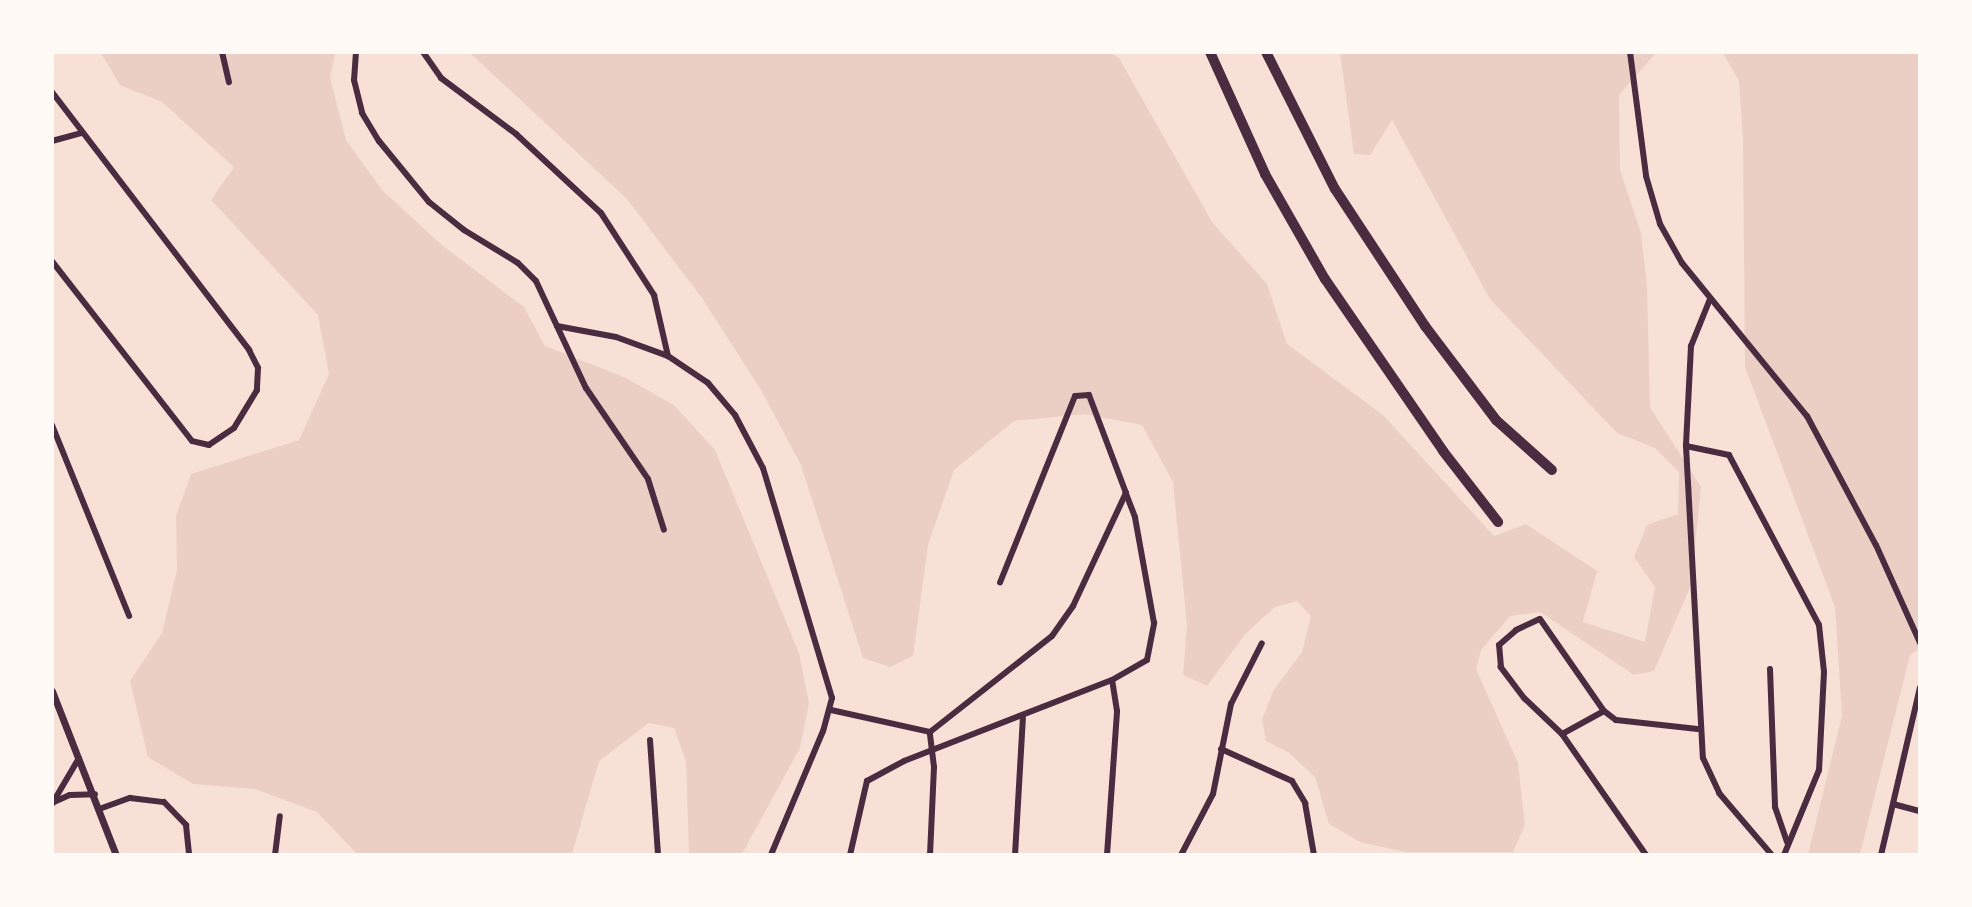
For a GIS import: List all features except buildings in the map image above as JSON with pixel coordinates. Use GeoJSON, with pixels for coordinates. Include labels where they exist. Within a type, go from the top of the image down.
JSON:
{"type":"FeatureCollection","features":[{"type":"Feature","properties":{"kind":"highway"},"geometry":{"type":"LineString","coordinates":[[1210,52],[1265,174],[1325,279],[1443,451],[1498,522]]}},
{"type":"Feature","properties":{"kind":"highway"},"geometry":{"type":"LineString","coordinates":[[1266,52],[1335,189],[1425,326],[1496,420],[1552,470]]}},
{"type":"Feature","properties":{"kind":"street"},"geometry":{"type":"LineString","coordinates":[[222,52],[229,82]]}},
{"type":"Feature","properties":{"kind":"street"},"geometry":{"type":"LineString","coordinates":[[356,52],[355,80],[362,114],[379,141],[429,202],[464,230],[518,263],[536,281],[586,388],[648,479],[664,530]]}},
{"type":"Feature","properties":{"kind":"street"},"geometry":{"type":"LineString","coordinates":[[423,52],[441,78],[516,134],[601,213],[654,295],[668,356]]}},
{"type":"Feature","properties":{"kind":"street"},"geometry":{"type":"LineString","coordinates":[[1629,52],[1652,200],[1682,263],[1807,416],[1871,534],[1920,643]]}},
{"type":"Feature","properties":{"kind":"street"},"geometry":{"type":"LineString","coordinates":[[52,92],[255,361],[257,390],[234,428],[209,446],[192,441],[52,261]]}},
{"type":"Feature","properties":{"kind":"street"},"geometry":{"type":"LineString","coordinates":[[52,141],[82,133]]}},
{"type":"Feature","properties":{"kind":"street"},"geometry":{"type":"LineString","coordinates":[[1710,299],[1690,345],[1686,446],[1698,729],[1703,758],[1719,793],[1772,855]]}},
{"type":"Feature","properties":{"kind":"street"},"geometry":{"type":"LineString","coordinates":[[556,326],[616,337],[668,356],[708,383],[735,415],[763,468],[811,624],[831,710],[771,855]]}},
{"type":"Feature","properties":{"kind":"street"},"geometry":{"type":"LineString","coordinates":[[850,855],[867,781],[931,752],[1023,718],[1112,680],[1147,660],[1154,642],[1148,580],[1126,493],[1090,395],[1075,396],[1000,583]]}},
{"type":"Feature","properties":{"kind":"street"},"geometry":{"type":"LineString","coordinates":[[52,425],[129,616]]}},
{"type":"Feature","properties":{"kind":"street"},"geometry":{"type":"LineString","coordinates":[[1686,446],[1729,455],[1819,625],[1824,684],[1819,770],[1804,814],[1787,842],[1784,855]]}},
{"type":"Feature","properties":{"kind":"street"},"geometry":{"type":"LineString","coordinates":[[930,732],[1052,636],[1073,606],[1126,493]]}},
{"type":"Feature","properties":{"kind":"street"},"geometry":{"type":"LineString","coordinates":[[1646,855],[1562,734],[1501,667],[1499,645],[1528,622],[1540,619],[1604,711],[1616,720],[1698,729]]}},
{"type":"Feature","properties":{"kind":"street"},"geometry":{"type":"LineString","coordinates":[[1181,855],[1213,794],[1231,704],[1262,643]]}},
{"type":"Feature","properties":{"kind":"street"},"geometry":{"type":"LineString","coordinates":[[1770,669],[1775,807],[1787,842]]}},
{"type":"Feature","properties":{"kind":"street"},"geometry":{"type":"LineString","coordinates":[[1107,855],[1116,711],[1112,680]]}},
{"type":"Feature","properties":{"kind":"street"},"geometry":{"type":"LineString","coordinates":[[1881,855],[1920,688]]}},
{"type":"Feature","properties":{"kind":"street"},"geometry":{"type":"LineString","coordinates":[[52,691],[102,808],[116,855]]}},
{"type":"Feature","properties":{"kind":"street"},"geometry":{"type":"LineString","coordinates":[[831,710],[930,732]]}},
{"type":"Feature","properties":{"kind":"street"},"geometry":{"type":"LineString","coordinates":[[1562,734],[1604,711]]}},
{"type":"Feature","properties":{"kind":"street"},"geometry":{"type":"LineString","coordinates":[[1015,855],[1023,718]]}},
{"type":"Feature","properties":{"kind":"street"},"geometry":{"type":"LineString","coordinates":[[930,732],[930,855]]}},
{"type":"Feature","properties":{"kind":"street"},"geometry":{"type":"LineString","coordinates":[[650,740],[658,855]]}},
{"type":"Feature","properties":{"kind":"street"},"geometry":{"type":"LineString","coordinates":[[1221,749],[1292,781],[1305,803],[1314,855]]}},
{"type":"Feature","properties":{"kind":"street"},"geometry":{"type":"LineString","coordinates":[[53,803],[79,758]]}},
{"type":"Feature","properties":{"kind":"street"},"geometry":{"type":"LineString","coordinates":[[53,803],[70,795],[95,794]]}},
{"type":"Feature","properties":{"kind":"street"},"geometry":{"type":"LineString","coordinates":[[102,808],[130,798],[164,802],[186,825],[189,855]]}},
{"type":"Feature","properties":{"kind":"street"},"geometry":{"type":"LineString","coordinates":[[1893,804],[1920,811]]}},
{"type":"Feature","properties":{"kind":"street"},"geometry":{"type":"LineString","coordinates":[[275,855],[280,816]]}},
{"type":"Feature","properties":{"kind":"shaded area"},"geometry":{"type":"Polygon","coordinates":[[[101,53],[335,53],[330,78],[346,140],[382,190],[443,246],[524,307],[545,346],[624,377],[674,405],[715,450],[799,653],[809,703],[800,748],[742,854],[689,854],[686,761],[674,728],[649,723],[599,761],[572,854],[357,854],[317,812],[255,789],[193,784],[148,757],[130,681],[162,633],[177,570],[176,516],[191,474],[299,440],[329,374],[318,315],[211,200],[234,167],[162,102],[120,85],[101,53]]]}},
{"type":"Feature","properties":{"kind":"shaded area"},"geometry":{"type":"Polygon","coordinates":[[[470,53],[1111,53],[1119,58],[1212,222],[1267,284],[1287,344],[1383,415],[1494,536],[1526,524],[1597,571],[1583,622],[1645,642],[1655,587],[1634,557],[1647,525],[1678,514],[1679,472],[1655,448],[1617,433],[1490,299],[1392,120],[1370,155],[1354,154],[1340,53],[1656,53],[1619,95],[1620,170],[1641,233],[1647,286],[1650,407],[1701,487],[1691,585],[1654,671],[1634,675],[1540,612],[1510,616],[1481,650],[1476,669],[1518,763],[1525,825],[1513,852],[1405,852],[1360,842],[1329,824],[1315,777],[1289,753],[1266,741],[1262,720],[1273,691],[1302,652],[1311,616],[1297,601],[1275,607],[1246,633],[1207,686],[1183,675],[1187,625],[1173,482],[1142,425],[1085,414],[1014,421],[954,470],[928,545],[913,656],[890,667],[863,658],[801,465],[761,390],[702,298],[627,199],[470,53]]]}},
{"type":"Feature","properties":{"kind":"shaded area"},"geometry":{"type":"Polygon","coordinates":[[[1723,53],[1919,53],[1919,649],[1910,655],[1860,854],[1808,854],[1842,716],[1835,607],[1745,367],[1743,140],[1739,81],[1723,53]]]}}]}
